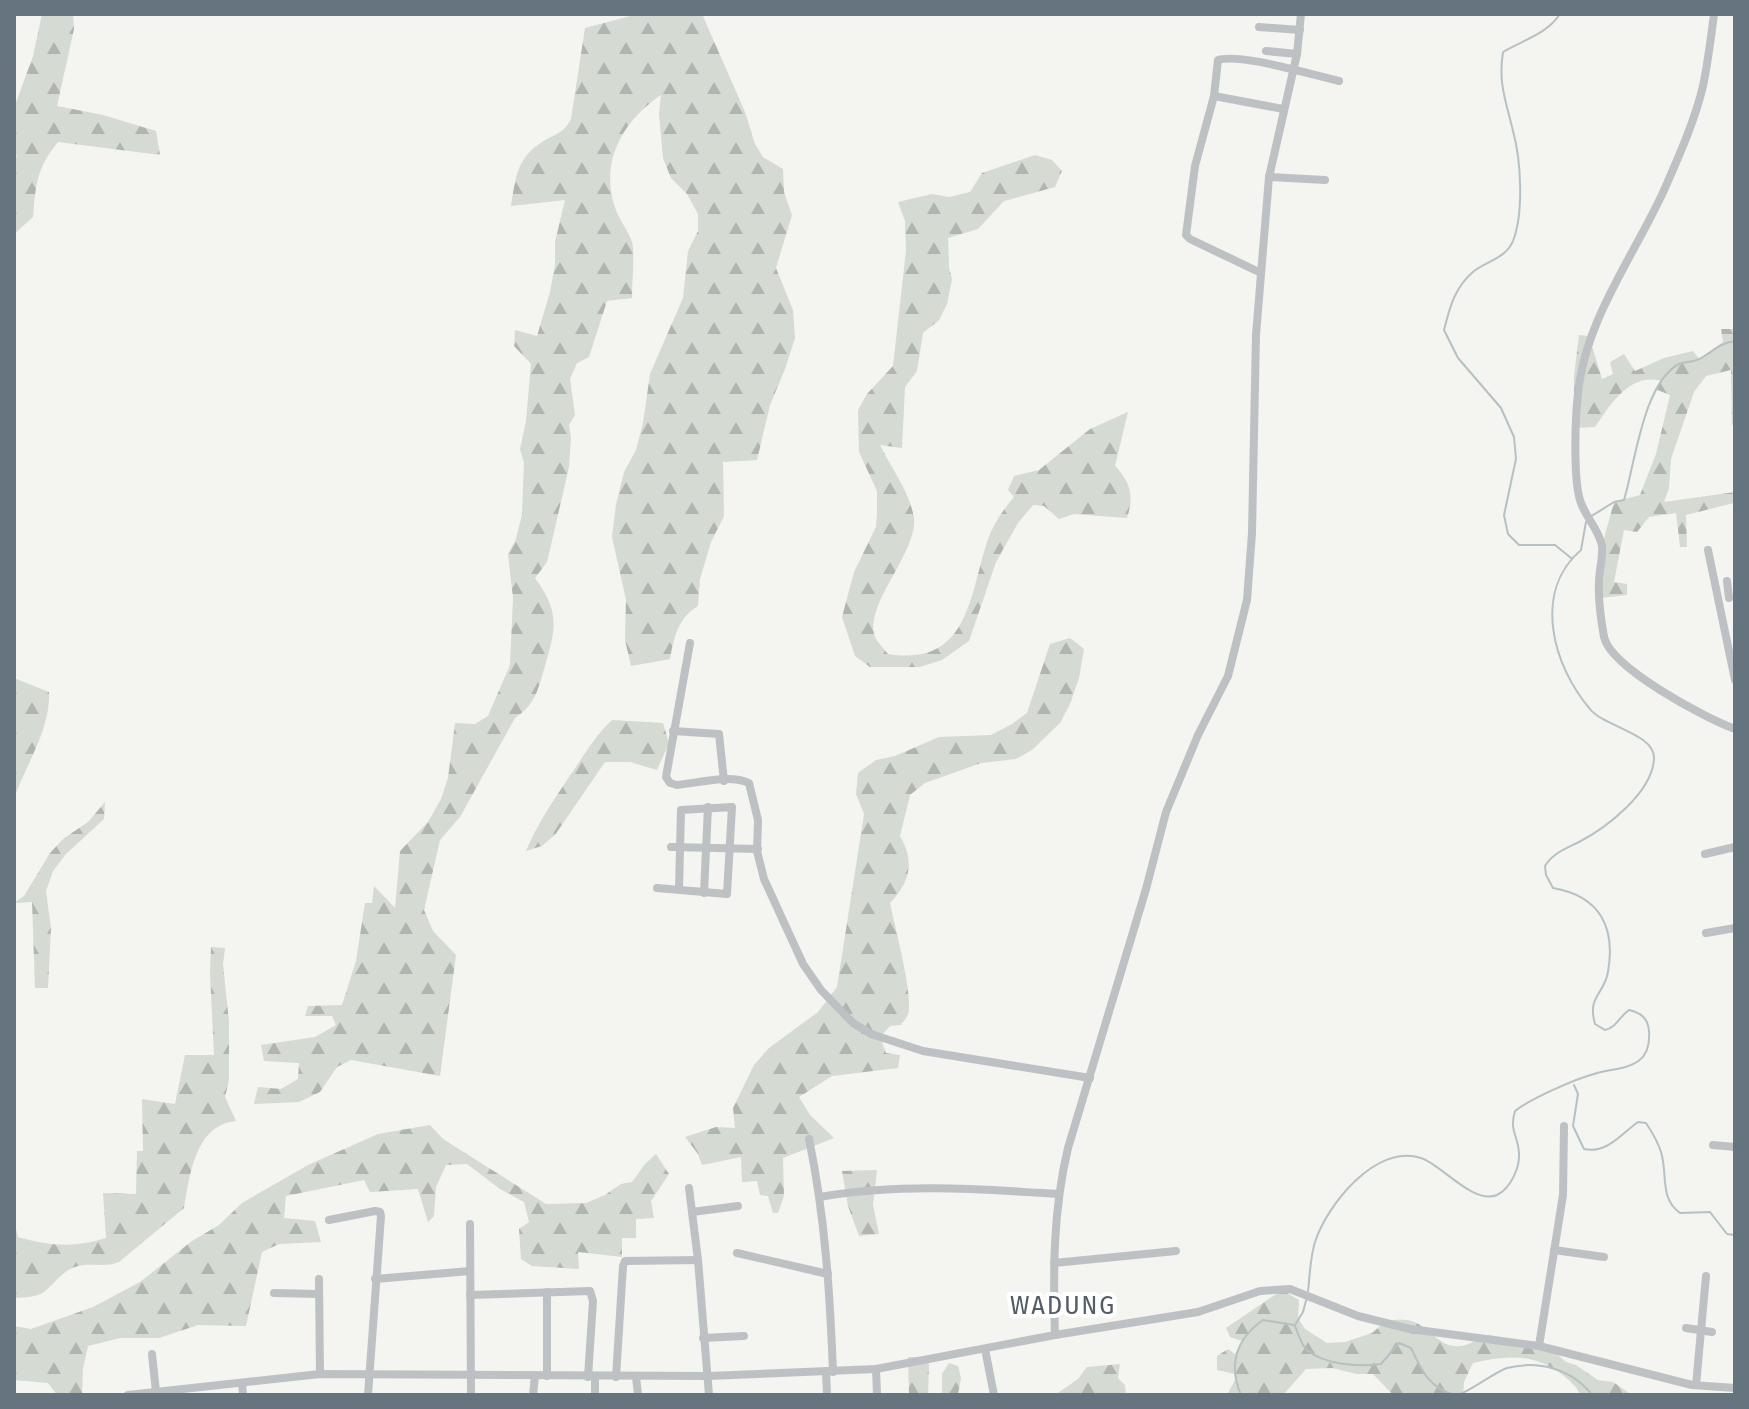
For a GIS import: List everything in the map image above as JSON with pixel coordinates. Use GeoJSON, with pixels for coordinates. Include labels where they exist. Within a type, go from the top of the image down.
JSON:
{"type":"FeatureCollection","features":[{"type":"Feature","properties":{"kind":"street"},"geometry":{"type":"LineString","coordinates":[[1055,1335],[1054,1263],[1059,1194],[1068,1148],[1166,812],[1198,735],[1228,676],[1247,600],[1251,559],[1256,335],[1269,177],[1297,54],[1301,14]]}},
{"type":"Feature","properties":{"kind":"street"},"geometry":{"type":"LineString","coordinates":[[1714,14],[1702,89],[1665,189],[1610,294],[1585,357],[1576,420],[1578,488],[1587,517],[1599,534],[1602,558],[1598,591],[1610,652],[1657,687],[1735,729]]}},
{"type":"Feature","properties":{"kind":"street"},"geometry":{"type":"LineString","coordinates":[[1259,27],[1300,30]]}},
{"type":"Feature","properties":{"kind":"street"},"geometry":{"type":"LineString","coordinates":[[1266,51],[1297,54]]}},
{"type":"Feature","properties":{"kind":"street"},"geometry":{"type":"LineString","coordinates":[[1261,273],[1186,235],[1195,166],[1214,96],[1220,59],[1292,69],[1339,81]]}},
{"type":"Feature","properties":{"kind":"street"},"geometry":{"type":"LineString","coordinates":[[1214,96],[1283,109]]}},
{"type":"Feature","properties":{"kind":"street"},"geometry":{"type":"LineString","coordinates":[[1269,177],[1325,180]]}},
{"type":"Feature","properties":{"kind":"street"},"geometry":{"type":"LineString","coordinates":[[1708,550],[1735,680]]}},
{"type":"Feature","properties":{"kind":"street"},"geometry":{"type":"LineString","coordinates":[[1718,600],[1732,598],[1727,581]]}},
{"type":"Feature","properties":{"kind":"street"},"geometry":{"type":"LineString","coordinates":[[690,643],[666,777],[670,783],[749,783],[758,820],[758,849],[764,879],[803,964],[821,990],[853,1023],[871,1034],[923,1051],[1090,1078]]}},
{"type":"Feature","properties":{"kind":"street"},"geometry":{"type":"LineString","coordinates":[[673,731],[719,734],[724,781]]}},
{"type":"Feature","properties":{"kind":"street"},"geometry":{"type":"LineString","coordinates":[[704,893],[708,807]]}},
{"type":"Feature","properties":{"kind":"street"},"geometry":{"type":"LineString","coordinates":[[657,888],[727,894],[732,807],[681,810],[676,848],[679,889]]}},
{"type":"Feature","properties":{"kind":"street"},"geometry":{"type":"LineString","coordinates":[[1705,854],[1735,847]]}},
{"type":"Feature","properties":{"kind":"street"},"geometry":{"type":"LineString","coordinates":[[676,848],[758,849]]}},
{"type":"Feature","properties":{"kind":"street"},"geometry":{"type":"LineString","coordinates":[[1706,933],[1735,928]]}},
{"type":"Feature","properties":{"kind":"street"},"geometry":{"type":"LineString","coordinates":[[1539,1346],[1563,1195],[1564,1126]]}},
{"type":"Feature","properties":{"kind":"street"},"geometry":{"type":"LineString","coordinates":[[809,1139],[820,1197],[828,1274],[827,1395]]}},
{"type":"Feature","properties":{"kind":"street"},"geometry":{"type":"LineString","coordinates":[[1713,1145],[1735,1147]]}},
{"type":"Feature","properties":{"kind":"street"},"geometry":{"type":"LineString","coordinates":[[820,1197],[858,1190],[887,1191],[937,1186],[1059,1194]]}},
{"type":"Feature","properties":{"kind":"street"},"geometry":{"type":"LineString","coordinates":[[689,1188],[709,1395]]}},
{"type":"Feature","properties":{"kind":"street"},"geometry":{"type":"LineString","coordinates":[[692,1212],[738,1206]]}},
{"type":"Feature","properties":{"kind":"street"},"geometry":{"type":"LineString","coordinates":[[329,1220],[358,1213],[380,1212],[368,1395]]}},
{"type":"Feature","properties":{"kind":"street"},"geometry":{"type":"LineString","coordinates":[[470,1224],[471,1395]]}},
{"type":"Feature","properties":{"kind":"street"},"geometry":{"type":"LineString","coordinates":[[1554,1250],[1604,1257]]}},
{"type":"Feature","properties":{"kind":"street"},"geometry":{"type":"LineString","coordinates":[[1054,1263],[1176,1251]]}},
{"type":"Feature","properties":{"kind":"street"},"geometry":{"type":"LineString","coordinates":[[737,1253],[828,1274]]}},
{"type":"Feature","properties":{"kind":"street"},"geometry":{"type":"LineString","coordinates":[[616,1377],[625,1261],[698,1260]]}},
{"type":"Feature","properties":{"kind":"street"},"geometry":{"type":"LineString","coordinates":[[375,1279],[470,1271]]}},
{"type":"Feature","properties":{"kind":"street"},"geometry":{"type":"LineString","coordinates":[[1696,1385],[1706,1276]]}},
{"type":"Feature","properties":{"kind":"street"},"geometry":{"type":"LineString","coordinates":[[319,1279],[320,1374]]}},
{"type":"Feature","properties":{"kind":"street"},"geometry":{"type":"LineString","coordinates":[[131,1395],[320,1374],[636,1377],[876,1369],[1198,1312],[1260,1291],[1290,1289],[1358,1316],[1410,1329],[1539,1346],[1696,1385],[1735,1388]]}},
{"type":"Feature","properties":{"kind":"street"},"geometry":{"type":"LineString","coordinates":[[470,1295],[590,1291],[593,1295],[592,1377],[595,1395]]}},
{"type":"Feature","properties":{"kind":"street"},"geometry":{"type":"LineString","coordinates":[[547,1292],[547,1376]]}},
{"type":"Feature","properties":{"kind":"street"},"geometry":{"type":"LineString","coordinates":[[274,1293],[319,1294]]}},
{"type":"Feature","properties":{"kind":"street"},"geometry":{"type":"LineString","coordinates":[[1686,1328],[1712,1332]]}},
{"type":"Feature","properties":{"kind":"street"},"geometry":{"type":"LineString","coordinates":[[703,1338],[744,1336]]}},
{"type":"Feature","properties":{"kind":"street"},"geometry":{"type":"LineString","coordinates":[[985,1349],[994,1395]]}},
{"type":"Feature","properties":{"kind":"street"},"geometry":{"type":"LineString","coordinates":[[152,1354],[156,1392]]}},
{"type":"Feature","properties":{"kind":"street"},"geometry":{"type":"LineString","coordinates":[[876,1369],[877,1395]]}},
{"type":"Feature","properties":{"kind":"street"},"geometry":{"type":"LineString","coordinates":[[533,1395],[535,1376]]}},
{"type":"Feature","properties":{"kind":"street"},"geometry":{"type":"LineString","coordinates":[[636,1377],[638,1395]]}},
{"type":"Feature","properties":{"kind":"street"},"geometry":{"type":"LineString","coordinates":[[242,1383],[243,1395]]}},
{"type":"Feature","properties":{"kind":"green space"},"geometry":{"type":"Polygon","coordinates":[[[42,14],[73,14],[74,29],[57,106],[103,115],[156,131],[160,155],[58,142],[38,177],[33,217],[14,234],[14,162],[17,155],[14,153],[14,108],[33,56],[42,14]]]}},
{"type":"Feature","properties":{"kind":"green space"},"geometry":{"type":"Polygon","coordinates":[[[638,14],[702,14],[745,112],[755,144],[763,157],[783,169],[784,192],[792,215],[776,268],[793,310],[795,338],[770,405],[757,460],[723,462],[724,516],[711,542],[700,579],[698,606],[681,622],[670,659],[631,666],[625,640],[626,600],[612,537],[616,505],[624,472],[636,450],[650,374],[683,298],[688,251],[698,231],[698,214],[687,194],[671,178],[663,158],[659,114],[661,95],[624,132],[612,162],[612,196],[633,247],[632,298],[607,301],[589,357],[577,363],[570,379],[575,415],[569,425],[569,467],[547,562],[535,578],[549,601],[554,620],[545,666],[532,701],[515,718],[460,817],[440,840],[424,910],[433,931],[456,955],[440,1076],[351,1060],[337,1067],[320,1092],[299,1102],[254,1104],[258,1087],[281,1089],[298,1079],[299,1063],[264,1061],[261,1045],[315,1037],[336,1025],[332,1016],[305,1016],[308,1006],[342,1005],[356,961],[365,903],[372,903],[374,886],[395,908],[400,851],[428,822],[441,799],[448,778],[455,723],[475,724],[488,716],[510,665],[513,598],[508,554],[516,539],[522,515],[524,463],[520,449],[531,364],[514,346],[515,330],[537,336],[550,292],[555,242],[565,200],[511,206],[515,185],[520,167],[529,152],[561,132],[571,119],[585,28],[638,14]]]}},
{"type":"Feature","properties":{"kind":"green space"},"geometry":{"type":"Polygon","coordinates":[[[1035,155],[1052,160],[1062,171],[1055,187],[1004,201],[978,229],[948,238],[952,279],[947,304],[939,320],[923,333],[917,371],[905,387],[902,448],[880,445],[904,490],[914,518],[908,547],[876,612],[873,627],[876,639],[888,654],[915,655],[935,650],[950,638],[969,604],[990,533],[1014,497],[1008,490],[1014,476],[1039,470],[1090,429],[1128,412],[1115,466],[1130,490],[1127,518],[1074,514],[1059,519],[1044,506],[1033,505],[1018,523],[996,562],[969,641],[942,660],[920,667],[870,667],[855,656],[842,617],[854,572],[876,527],[877,491],[859,452],[858,410],[867,394],[893,366],[906,251],[905,221],[898,202],[932,194],[949,197],[970,192],[982,173],[1035,155]]]}},
{"type":"Feature","properties":{"kind":"green space"},"geometry":{"type":"Polygon","coordinates":[[[1721,329],[1735,329],[1735,424],[1732,425],[1731,370],[1706,376],[1694,392],[1671,459],[1669,488],[1664,502],[1735,492],[1734,503],[1686,515],[1687,547],[1680,547],[1676,513],[1649,517],[1637,532],[1624,530],[1614,582],[1627,584],[1627,595],[1600,598],[1602,546],[1614,502],[1640,495],[1656,454],[1670,395],[1655,389],[1661,381],[1640,381],[1622,392],[1595,427],[1574,428],[1574,376],[1579,335],[1589,336],[1602,379],[1613,374],[1610,362],[1624,354],[1635,371],[1664,358],[1693,351],[1699,359],[1723,342],[1721,329]]]}},
{"type":"Feature","properties":{"kind":"green space"},"geometry":{"type":"Polygon","coordinates":[[[1070,638],[1084,649],[1079,678],[1060,723],[1032,750],[1016,759],[981,763],[925,783],[910,795],[900,836],[908,854],[908,871],[902,887],[890,903],[909,1005],[901,1025],[890,1026],[880,1037],[886,1053],[900,1055],[898,1068],[832,1076],[799,1097],[810,1115],[834,1138],[783,1158],[784,1196],[778,1213],[773,1213],[768,1196],[760,1195],[757,1181],[742,1182],[741,1157],[702,1165],[685,1137],[716,1127],[735,1128],[733,1108],[754,1065],[769,1048],[818,1012],[837,987],[864,814],[856,794],[858,773],[876,760],[895,756],[939,737],[991,735],[1012,724],[1027,713],[1050,644],[1070,638]]]}},
{"type":"Feature","properties":{"kind":"green space"},"geometry":{"type":"Polygon","coordinates":[[[14,678],[49,692],[49,706],[42,733],[14,798],[14,678]]]}},
{"type":"Feature","properties":{"kind":"green space"},"geometry":{"type":"Polygon","coordinates":[[[612,720],[663,723],[669,743],[657,770],[630,762],[605,762],[555,835],[542,846],[526,851],[555,798],[593,741],[612,720]]]}},
{"type":"Feature","properties":{"kind":"green space"},"geometry":{"type":"Polygon","coordinates":[[[105,802],[104,819],[66,854],[53,871],[46,891],[51,928],[48,988],[35,988],[32,902],[14,903],[24,896],[50,853],[63,839],[88,822],[105,802]]]}},
{"type":"Feature","properties":{"kind":"green space"},"geometry":{"type":"Polygon","coordinates":[[[211,947],[225,948],[223,964],[229,1022],[229,1080],[225,1097],[236,1121],[211,1132],[203,1142],[192,1167],[184,1208],[119,1262],[75,1267],[42,1293],[14,1298],[14,1221],[18,1237],[29,1240],[62,1245],[95,1241],[106,1238],[103,1193],[136,1194],[137,1151],[143,1151],[142,1099],[175,1104],[185,1055],[214,1055],[211,947]]]}},
{"type":"Feature","properties":{"kind":"green space"},"geometry":{"type":"Polygon","coordinates":[[[430,1125],[443,1139],[546,1204],[586,1203],[605,1195],[621,1184],[632,1182],[656,1154],[669,1174],[651,1201],[654,1218],[636,1219],[636,1238],[622,1238],[622,1257],[578,1252],[579,1269],[532,1266],[521,1259],[519,1229],[529,1222],[524,1202],[500,1189],[467,1164],[446,1165],[436,1187],[434,1216],[428,1222],[418,1189],[370,1192],[364,1180],[286,1196],[284,1218],[315,1221],[321,1242],[279,1244],[262,1252],[246,1326],[198,1325],[159,1338],[120,1338],[88,1346],[82,1395],[57,1395],[48,1383],[14,1380],[14,1326],[31,1329],[93,1307],[140,1282],[192,1241],[219,1225],[242,1203],[308,1165],[378,1134],[430,1125]]]}},
{"type":"Feature","properties":{"kind":"green space"},"geometry":{"type":"Polygon","coordinates":[[[877,1170],[873,1205],[879,1234],[859,1236],[848,1206],[842,1171],[877,1170]]]}},
{"type":"Feature","properties":{"kind":"green space"},"geometry":{"type":"Polygon","coordinates":[[[1282,1290],[1299,1300],[1298,1318],[1305,1329],[1327,1343],[1345,1342],[1372,1333],[1386,1321],[1408,1320],[1448,1345],[1464,1345],[1490,1335],[1550,1348],[1566,1362],[1598,1380],[1613,1382],[1632,1395],[1580,1395],[1574,1384],[1543,1363],[1520,1358],[1497,1358],[1473,1363],[1464,1382],[1463,1395],[1393,1395],[1373,1374],[1332,1368],[1306,1369],[1283,1395],[1227,1395],[1235,1374],[1217,1370],[1217,1356],[1228,1349],[1235,1354],[1242,1341],[1230,1337],[1226,1328],[1282,1290]]]}},
{"type":"Feature","properties":{"kind":"green space"},"geometry":{"type":"Polygon","coordinates":[[[908,1357],[917,1357],[929,1364],[928,1395],[909,1395],[908,1357]]]}},
{"type":"Feature","properties":{"kind":"green space"},"geometry":{"type":"Polygon","coordinates":[[[949,1363],[958,1366],[961,1378],[958,1395],[942,1395],[942,1374],[949,1363]]]}},
{"type":"Feature","properties":{"kind":"green space"},"geometry":{"type":"Polygon","coordinates":[[[1120,1364],[1118,1378],[1125,1385],[1126,1395],[1055,1395],[1078,1379],[1087,1367],[1120,1364]]]}},
{"type":"Feature","properties":{"kind":"waterway"},"geometry":{"type":"LineString","coordinates":[[1560,14],[1542,32],[1503,52],[1502,83],[1519,171],[1519,216],[1510,247],[1474,271],[1458,290],[1444,330],[1458,358],[1501,408],[1514,437],[1516,459],[1504,515],[1508,534],[1519,545],[1555,545],[1571,558]]}},
{"type":"Feature","properties":{"kind":"waterway"},"geometry":{"type":"LineString","coordinates":[[1590,517],[1614,502],[1624,500],[1642,426],[1657,388],[1667,374],[1679,364],[1697,360],[1735,341]]}},
{"type":"Feature","properties":{"kind":"waterway"},"geometry":{"type":"LineString","coordinates":[[1308,1291],[1312,1254],[1321,1227],[1342,1195],[1371,1168],[1404,1156],[1421,1158],[1478,1194],[1488,1197],[1497,1195],[1514,1177],[1518,1164],[1513,1128],[1515,1111],[1576,1080],[1632,1064],[1640,1060],[1649,1044],[1645,1019],[1629,1010],[1605,1030],[1595,1024],[1593,1007],[1606,980],[1610,956],[1606,927],[1593,906],[1569,892],[1553,888],[1546,875],[1545,866],[1552,858],[1602,828],[1637,797],[1651,772],[1654,759],[1647,743],[1590,709],[1577,692],[1558,651],[1553,629],[1557,587],[1566,567],[1581,550],[1586,522]]}},
{"type":"Feature","properties":{"kind":"waterway"},"geometry":{"type":"LineString","coordinates":[[1574,1085],[1578,1094],[1573,1126],[1584,1149],[1600,1149],[1638,1122],[1646,1123],[1661,1152],[1667,1193],[1673,1207],[1680,1213],[1710,1212],[1727,1234],[1735,1235]]}},
{"type":"Feature","properties":{"kind":"waterway"},"geometry":{"type":"LineString","coordinates":[[1295,1325],[1307,1297]]}},
{"type":"Feature","properties":{"kind":"waterway"},"geometry":{"type":"LineString","coordinates":[[1241,1395],[1235,1363],[1246,1336],[1263,1320],[1294,1325]]}},
{"type":"Feature","properties":{"kind":"waterway"},"geometry":{"type":"LineString","coordinates":[[1295,1326],[1307,1350],[1323,1359],[1342,1364],[1381,1364],[1399,1343],[1411,1348],[1433,1383],[1455,1395]]}},
{"type":"Feature","properties":{"kind":"waterway"},"geometry":{"type":"LineString","coordinates":[[1458,1395],[1507,1368],[1531,1365],[1565,1373],[1592,1395]]}},
{"type":"Feature","properties":{"kind":"district","name":"WADUNG"},"geometry":{"type":"Point","coordinates":[1063,1305]}}]}
